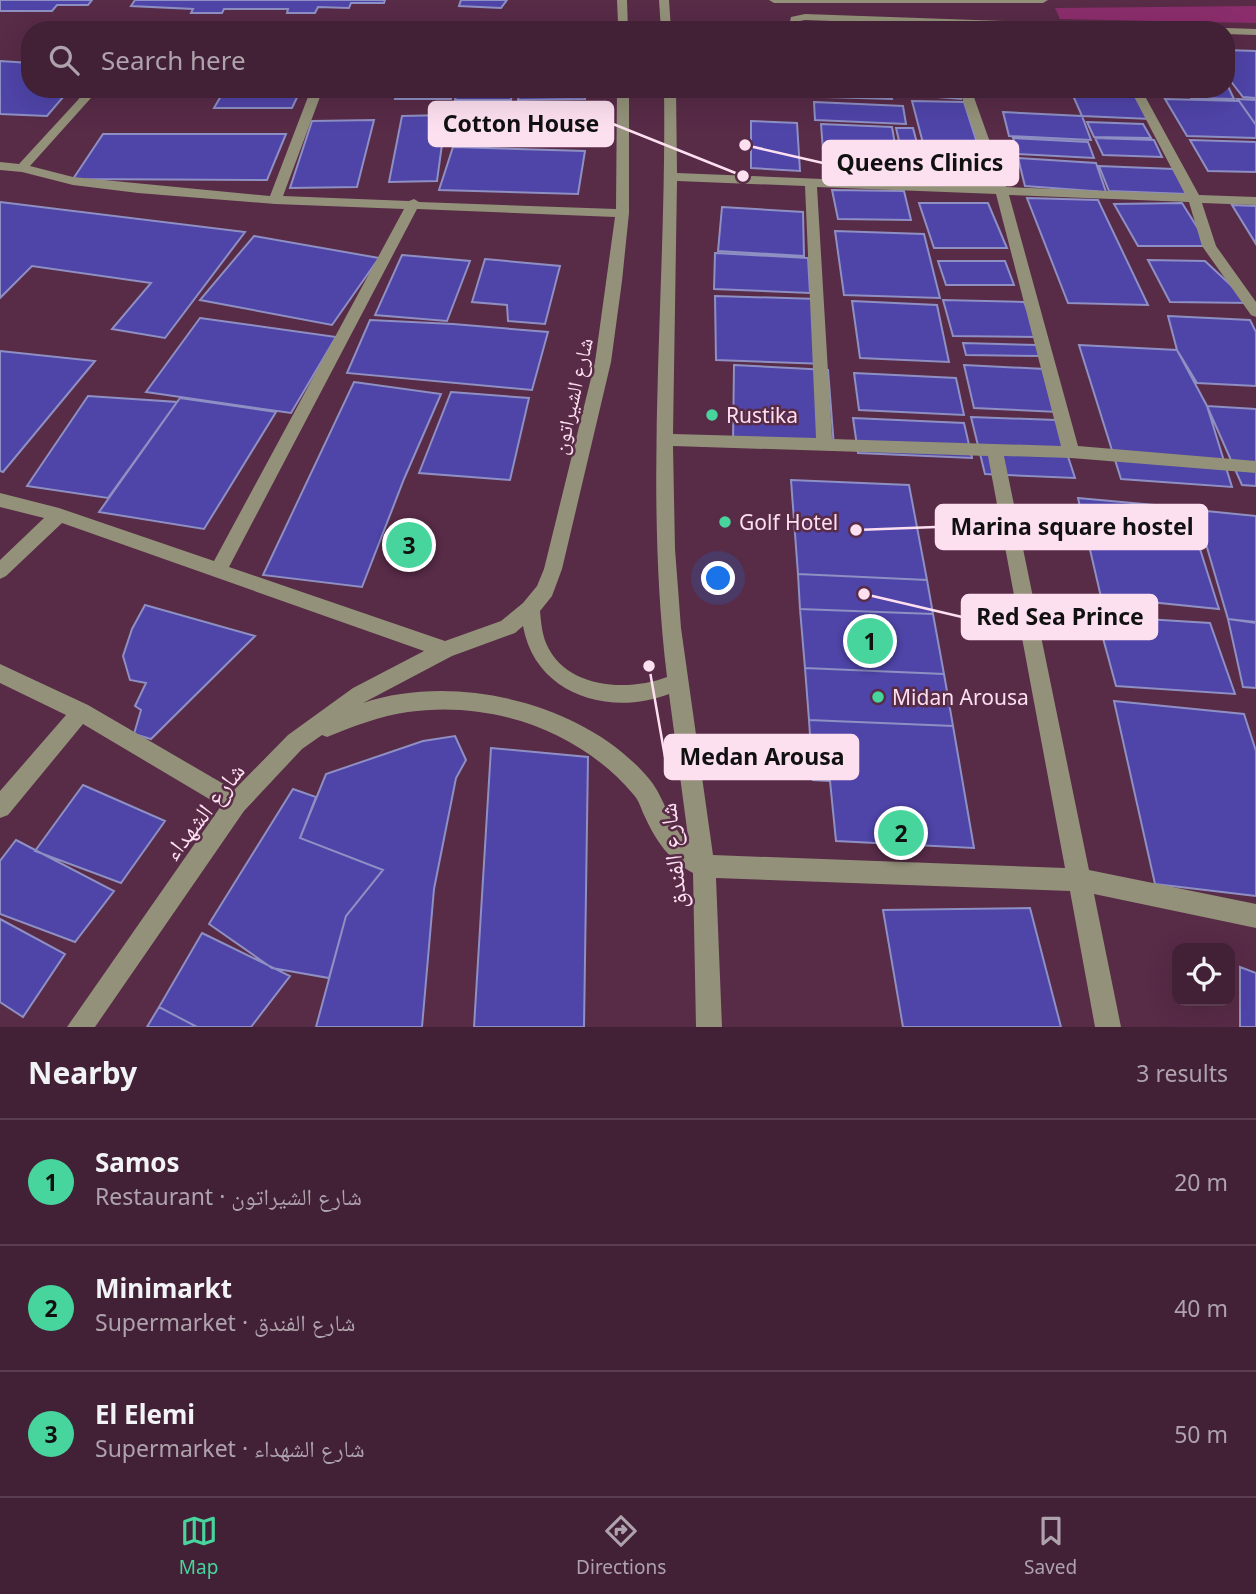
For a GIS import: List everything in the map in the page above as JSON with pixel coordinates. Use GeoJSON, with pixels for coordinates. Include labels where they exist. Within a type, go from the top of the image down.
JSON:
{"type":"FeatureCollection","features":[{"type":"Feature","properties":{"kind":"street"},"geometry":{"type":"LineString","coordinates":[[622,0],[624,21]]}},
{"type":"Feature","properties":{"kind":"street"},"geometry":{"type":"LineString","coordinates":[[664,0],[665,21]]}},
{"type":"Feature","properties":{"kind":"street"},"geometry":{"type":"LineString","coordinates":[[774,0],[1042,0]]}},
{"type":"Feature","properties":{"kind":"street"},"geometry":{"type":"LineString","coordinates":[[795,21],[805,18],[857,21]]}},
{"type":"Feature","properties":{"kind":"street"},"geometry":{"type":"LineString","coordinates":[[1252,32],[1256,43]]}},
{"type":"Feature","properties":{"kind":"street"},"geometry":{"type":"LineString","coordinates":[[22,168],[86,98]]}},
{"type":"Feature","properties":{"kind":"street"},"geometry":{"type":"LineString","coordinates":[[275,200],[314,98]]}},
{"type":"Feature","properties":{"kind":"street","name":"شارع الشيراتون"},"geometry":{"type":"LineString","coordinates":[[445,650],[508,627],[530,609],[545,590],[553,569],[603,362],[622,213],[623,98]]}},
{"type":"Feature","properties":{"kind":"street"},"geometry":{"type":"LineString","coordinates":[[530,609],[532,631],[540,653],[556,672],[577,685],[603,694],[631,696],[658,691],[677,682],[666,549],[665,440],[672,177],[670,98]]}},
{"type":"Feature","properties":{"kind":"street"},"geometry":{"type":"LineString","coordinates":[[968,98],[1001,190],[1071,452]]}},
{"type":"Feature","properties":{"kind":"street"},"geometry":{"type":"LineString","coordinates":[[1140,98],[1195,200],[1209,246],[1256,313]]}},
{"type":"Feature","properties":{"kind":"street"},"geometry":{"type":"LineString","coordinates":[[0,166],[112,186],[275,200],[414,203],[622,213]]}},
{"type":"Feature","properties":{"kind":"street"},"geometry":{"type":"LineString","coordinates":[[672,177],[1256,201]]}},
{"type":"Feature","properties":{"kind":"street"},"geometry":{"type":"LineString","coordinates":[[811,182],[824,444]]}},
{"type":"Feature","properties":{"kind":"street"},"geometry":{"type":"LineString","coordinates":[[219,569],[414,203]]}},
{"type":"Feature","properties":{"kind":"street"},"geometry":{"type":"LineString","coordinates":[[665,440],[1071,452],[1256,467]]}},
{"type":"Feature","properties":{"kind":"street"},"geometry":{"type":"LineString","coordinates":[[995,451],[1108,1027]]}},
{"type":"Feature","properties":{"kind":"street"},"geometry":{"type":"LineString","coordinates":[[0,500],[59,515],[445,650]]}},
{"type":"Feature","properties":{"kind":"street"},"geometry":{"type":"LineString","coordinates":[[0,571],[59,515]]}},
{"type":"Feature","properties":{"kind":"street","name":"شارع الشهداء"},"geometry":{"type":"LineString","coordinates":[[80,1027],[236,803],[295,742],[359,694],[445,650]]}},
{"type":"Feature","properties":{"kind":"street"},"geometry":{"type":"LineString","coordinates":[[0,673],[81,712],[236,803]]}},
{"type":"Feature","properties":{"kind":"street","name":"شارع الفندق"},"geometry":{"type":"LineString","coordinates":[[677,682],[703,866],[709,1027]]}},
{"type":"Feature","properties":{"kind":"street"},"geometry":{"type":"LineString","coordinates":[[295,742],[358,715],[420,701],[462,700],[503,705],[541,716],[578,733],[612,757],[642,787],[664,832],[674,846],[687,858],[703,866],[1080,880],[1256,916]]}},
{"type":"Feature","properties":{"kind":"street"},"geometry":{"type":"LineString","coordinates":[[0,807],[81,712]]}},
{"type":"Feature","properties":{"kind":"shaded area"},"geometry":{"type":"Polygon","coordinates":[[[1256,6],[1256,23],[1060,19],[1055,8],[1256,6]]]}},
{"type":"Feature","properties":{"kind":"building"},"geometry":{"type":"Polygon","coordinates":[[[0,0],[92,0],[88,5],[57,5],[52,11],[0,11],[0,0]]]}},
{"type":"Feature","properties":{"kind":"building"},"geometry":{"type":"Polygon","coordinates":[[[135,0],[385,0],[384,3],[351,3],[349,8],[318,7],[315,13],[287,13],[288,9],[224,9],[222,13],[191,13],[193,9],[131,6],[135,0]]]}},
{"type":"Feature","properties":{"kind":"building"},"geometry":{"type":"Polygon","coordinates":[[[461,0],[507,0],[501,8],[459,6],[461,0]]]}},
{"type":"Feature","properties":{"kind":"building"},"geometry":{"type":"Polygon","coordinates":[[[1235,50],[1256,51],[1256,98],[1243,97],[1235,87],[1235,50]]]}},
{"type":"Feature","properties":{"kind":"building"},"geometry":{"type":"Polygon","coordinates":[[[0,61],[21,62],[21,98],[62,98],[47,116],[0,114],[0,61]]]}},
{"type":"Feature","properties":{"kind":"building"},"geometry":{"type":"Polygon","coordinates":[[[220,98],[297,98],[292,108],[214,108],[220,98]]]}},
{"type":"Feature","properties":{"kind":"building"},"geometry":{"type":"Polygon","coordinates":[[[395,98],[451,98],[451,99],[395,98]]]}},
{"type":"Feature","properties":{"kind":"building"},"geometry":{"type":"Polygon","coordinates":[[[456,98],[511,98],[511,100],[456,98]]]}},
{"type":"Feature","properties":{"kind":"building"},"geometry":{"type":"Polygon","coordinates":[[[518,98],[585,98],[585,99],[518,98]]]}},
{"type":"Feature","properties":{"kind":"building"},"geometry":{"type":"Polygon","coordinates":[[[1074,98],[1139,98],[1150,119],[1082,116],[1074,98]]]}},
{"type":"Feature","properties":{"kind":"building"},"geometry":{"type":"Polygon","coordinates":[[[1165,99],[1239,101],[1256,125],[1256,138],[1187,136],[1165,99]]]}},
{"type":"Feature","properties":{"kind":"building"},"geometry":{"type":"Polygon","coordinates":[[[1237,99],[1256,100],[1256,125],[1239,101],[1237,99]]]}},
{"type":"Feature","properties":{"kind":"building"},"geometry":{"type":"Polygon","coordinates":[[[912,101],[964,102],[979,149],[924,147],[912,101]]]}},
{"type":"Feature","properties":{"kind":"building"},"geometry":{"type":"Polygon","coordinates":[[[814,102],[903,106],[906,124],[815,120],[814,102]]]}},
{"type":"Feature","properties":{"kind":"building"},"geometry":{"type":"Polygon","coordinates":[[[1003,112],[1082,116],[1091,140],[1009,136],[1003,112]]]}},
{"type":"Feature","properties":{"kind":"building"},"geometry":{"type":"Polygon","coordinates":[[[446,115],[437,181],[389,182],[402,116],[446,115]]]}},
{"type":"Feature","properties":{"kind":"building"},"geometry":{"type":"Polygon","coordinates":[[[374,120],[357,187],[290,188],[312,121],[374,120]]]}},
{"type":"Feature","properties":{"kind":"building"},"geometry":{"type":"Polygon","coordinates":[[[751,121],[797,123],[800,171],[751,168],[751,121]]]}},
{"type":"Feature","properties":{"kind":"building"},"geometry":{"type":"Polygon","coordinates":[[[1087,122],[1143,124],[1151,138],[1094,137],[1087,122]]]}},
{"type":"Feature","properties":{"kind":"building"},"geometry":{"type":"Polygon","coordinates":[[[821,124],[892,127],[899,167],[974,170],[978,185],[825,177],[821,124]]]}},
{"type":"Feature","properties":{"kind":"building"},"geometry":{"type":"Polygon","coordinates":[[[896,128],[913,128],[922,162],[904,162],[896,128]]]}},
{"type":"Feature","properties":{"kind":"building"},"geometry":{"type":"Polygon","coordinates":[[[103,134],[286,134],[267,180],[73,179],[103,134]]]}},
{"type":"Feature","properties":{"kind":"building"},"geometry":{"type":"Polygon","coordinates":[[[1013,138],[1088,142],[1094,158],[1018,154],[1013,138]]]}},
{"type":"Feature","properties":{"kind":"building"},"geometry":{"type":"Polygon","coordinates":[[[1095,138],[1154,140],[1162,157],[1103,155],[1095,138]]]}},
{"type":"Feature","properties":{"kind":"building"},"geometry":{"type":"Polygon","coordinates":[[[1190,140],[1256,142],[1256,172],[1208,171],[1190,140]]]}},
{"type":"Feature","properties":{"kind":"building"},"geometry":{"type":"Polygon","coordinates":[[[453,147],[585,151],[578,194],[439,190],[453,147]]]}},
{"type":"Feature","properties":{"kind":"building"},"geometry":{"type":"Polygon","coordinates":[[[1018,158],[1096,163],[1106,192],[1025,186],[1018,158]]]}},
{"type":"Feature","properties":{"kind":"building"},"geometry":{"type":"Polygon","coordinates":[[[1099,166],[1174,169],[1187,194],[1109,191],[1099,166]]]}},
{"type":"Feature","properties":{"kind":"building"},"geometry":{"type":"Polygon","coordinates":[[[832,190],[904,191],[911,220],[838,219],[832,190]]]}},
{"type":"Feature","properties":{"kind":"building"},"geometry":{"type":"Polygon","coordinates":[[[1027,198],[1098,200],[1148,305],[1068,303],[1027,198]]]}},
{"type":"Feature","properties":{"kind":"building"},"geometry":{"type":"Polygon","coordinates":[[[0,202],[245,232],[165,338],[112,329],[151,283],[32,266],[0,298],[0,202]]]}},
{"type":"Feature","properties":{"kind":"building"},"geometry":{"type":"Polygon","coordinates":[[[919,203],[988,203],[1007,248],[934,248],[919,203]]]}},
{"type":"Feature","properties":{"kind":"building"},"geometry":{"type":"Polygon","coordinates":[[[1182,203],[1209,246],[1138,246],[1114,204],[1182,203]]]}},
{"type":"Feature","properties":{"kind":"building"},"geometry":{"type":"Polygon","coordinates":[[[1232,205],[1256,206],[1256,244],[1232,205]]]}},
{"type":"Feature","properties":{"kind":"building"},"geometry":{"type":"Polygon","coordinates":[[[722,207],[803,212],[804,256],[718,251],[722,207]]]}},
{"type":"Feature","properties":{"kind":"building"},"geometry":{"type":"Polygon","coordinates":[[[835,231],[924,234],[940,298],[844,295],[835,231]]]}},
{"type":"Feature","properties":{"kind":"building"},"geometry":{"type":"Polygon","coordinates":[[[254,236],[379,258],[332,325],[200,300],[254,236]]]}},
{"type":"Feature","properties":{"kind":"building"},"geometry":{"type":"Polygon","coordinates":[[[715,253],[808,258],[810,293],[714,289],[715,253]]]}},
{"type":"Feature","properties":{"kind":"building"},"geometry":{"type":"Polygon","coordinates":[[[402,255],[470,261],[447,321],[375,315],[402,255]]]}},
{"type":"Feature","properties":{"kind":"building"},"geometry":{"type":"Polygon","coordinates":[[[485,259],[560,266],[545,324],[508,321],[507,305],[472,302],[485,259]]]}},
{"type":"Feature","properties":{"kind":"building"},"geometry":{"type":"Polygon","coordinates":[[[1148,260],[1205,261],[1250,303],[1170,302],[1148,260]]]}},
{"type":"Feature","properties":{"kind":"building"},"geometry":{"type":"Polygon","coordinates":[[[938,261],[1005,261],[1014,285],[946,285],[938,261]]]}},
{"type":"Feature","properties":{"kind":"building"},"geometry":{"type":"Polygon","coordinates":[[[715,296],[818,299],[826,364],[716,360],[715,296]]]}},
{"type":"Feature","properties":{"kind":"building"},"geometry":{"type":"Polygon","coordinates":[[[943,300],[1024,302],[1038,337],[953,336],[943,300]]]}},
{"type":"Feature","properties":{"kind":"building"},"geometry":{"type":"Polygon","coordinates":[[[852,301],[937,305],[949,362],[860,358],[852,301]]]}},
{"type":"Feature","properties":{"kind":"building"},"geometry":{"type":"Polygon","coordinates":[[[1168,316],[1250,320],[1256,332],[1256,386],[1197,383],[1177,350],[1168,316]]]}},
{"type":"Feature","properties":{"kind":"building"},"geometry":{"type":"Polygon","coordinates":[[[200,318],[336,337],[291,413],[146,392],[200,318]]]}},
{"type":"Feature","properties":{"kind":"building"},"geometry":{"type":"Polygon","coordinates":[[[370,320],[548,332],[532,390],[347,373],[370,320]]]}},
{"type":"Feature","properties":{"kind":"building"},"geometry":{"type":"Polygon","coordinates":[[[963,343],[1037,345],[1041,356],[966,355],[963,343]]]}},
{"type":"Feature","properties":{"kind":"building"},"geometry":{"type":"Polygon","coordinates":[[[1079,345],[1177,350],[1207,406],[1232,487],[1121,479],[1079,345]]]}},
{"type":"Feature","properties":{"kind":"building"},"geometry":{"type":"Polygon","coordinates":[[[0,351],[95,361],[3,472],[0,471],[0,351]]]}},
{"type":"Feature","properties":{"kind":"building"},"geometry":{"type":"Polygon","coordinates":[[[734,365],[828,370],[834,447],[733,441],[734,365]]]}},
{"type":"Feature","properties":{"kind":"building"},"geometry":{"type":"Polygon","coordinates":[[[964,365],[1045,369],[1058,412],[974,408],[964,365]]]}},
{"type":"Feature","properties":{"kind":"building"},"geometry":{"type":"Polygon","coordinates":[[[854,373],[956,378],[964,415],[859,410],[854,373]]]}},
{"type":"Feature","properties":{"kind":"building"},"geometry":{"type":"Polygon","coordinates":[[[354,382],[441,394],[362,587],[263,575],[354,382]]]}},
{"type":"Feature","properties":{"kind":"building"},"geometry":{"type":"Polygon","coordinates":[[[451,392],[529,398],[510,480],[419,473],[451,392]]]}},
{"type":"Feature","properties":{"kind":"building"},"geometry":{"type":"Polygon","coordinates":[[[88,396],[177,402],[108,498],[27,486],[88,396]]]}},
{"type":"Feature","properties":{"kind":"building"},"geometry":{"type":"Polygon","coordinates":[[[180,398],[276,412],[204,529],[99,512],[180,398]]]}},
{"type":"Feature","properties":{"kind":"building"},"geometry":{"type":"Polygon","coordinates":[[[1207,406],[1256,409],[1256,486],[1242,485],[1207,406]]]}},
{"type":"Feature","properties":{"kind":"building"},"geometry":{"type":"Polygon","coordinates":[[[971,417],[1056,420],[1075,478],[985,474],[971,417]]]}},
{"type":"Feature","properties":{"kind":"building"},"geometry":{"type":"Polygon","coordinates":[[[853,418],[964,423],[972,458],[858,453],[853,418]]]}},
{"type":"Feature","properties":{"kind":"building"},"geometry":{"type":"Polygon","coordinates":[[[791,480],[909,485],[927,580],[798,574],[791,480]]]}},
{"type":"Feature","properties":{"kind":"building"},"geometry":{"type":"Polygon","coordinates":[[[1078,498],[1187,508],[1219,609],[1101,597],[1078,498]]]}},
{"type":"Feature","properties":{"kind":"building"},"geometry":{"type":"Polygon","coordinates":[[[1196,510],[1256,516],[1256,622],[1228,619],[1196,510]]]}},
{"type":"Feature","properties":{"kind":"building"},"geometry":{"type":"Polygon","coordinates":[[[798,574],[927,580],[933,614],[800,609],[798,574]]]}},
{"type":"Feature","properties":{"kind":"building"},"geometry":{"type":"Polygon","coordinates":[[[145,605],[255,636],[151,739],[134,734],[141,710],[135,706],[146,683],[130,680],[123,656],[132,629],[145,605]]]}},
{"type":"Feature","properties":{"kind":"building"},"geometry":{"type":"Polygon","coordinates":[[[800,609],[933,614],[944,674],[805,668],[800,609]]]}},
{"type":"Feature","properties":{"kind":"building"},"geometry":{"type":"Polygon","coordinates":[[[1097,616],[1210,623],[1235,694],[1116,686],[1097,616]]]}},
{"type":"Feature","properties":{"kind":"building"},"geometry":{"type":"Polygon","coordinates":[[[1228,619],[1256,623],[1256,688],[1243,687],[1228,619]]]}},
{"type":"Feature","properties":{"kind":"building","name":"Midan Arousa"},"geometry":{"type":"Polygon","coordinates":[[[805,668],[944,674],[953,726],[809,720],[805,668]]]}},
{"type":"Feature","properties":{"kind":"building"},"geometry":{"type":"Polygon","coordinates":[[[1114,701],[1244,714],[1256,751],[1256,896],[1155,884],[1114,701]]]}},
{"type":"Feature","properties":{"kind":"building"},"geometry":{"type":"Polygon","coordinates":[[[809,720],[953,726],[974,848],[836,841],[830,781],[813,780],[809,720]]]}},
{"type":"Feature","properties":{"kind":"building"},"geometry":{"type":"Polygon","coordinates":[[[455,736],[466,760],[456,778],[434,889],[422,1027],[316,1027],[346,916],[383,870],[300,838],[326,774],[423,741],[455,736]]]}},
{"type":"Feature","properties":{"kind":"building"},"geometry":{"type":"Polygon","coordinates":[[[491,748],[588,757],[584,1027],[474,1027],[491,748]]]}},
{"type":"Feature","properties":{"kind":"building"},"geometry":{"type":"Polygon","coordinates":[[[83,785],[165,821],[121,883],[35,851],[83,785]]]}},
{"type":"Feature","properties":{"kind":"building"},"geometry":{"type":"Polygon","coordinates":[[[293,789],[316,797],[300,838],[383,870],[346,916],[329,978],[272,968],[209,924],[293,789]]]}},
{"type":"Feature","properties":{"kind":"building"},"geometry":{"type":"Polygon","coordinates":[[[16,840],[114,891],[75,942],[0,914],[0,861],[16,840]]]}},
{"type":"Feature","properties":{"kind":"building"},"geometry":{"type":"Polygon","coordinates":[[[1030,908],[1061,1027],[903,1027],[883,910],[1030,908]]]}},
{"type":"Feature","properties":{"kind":"building"},"geometry":{"type":"Polygon","coordinates":[[[0,919],[65,954],[23,1017],[0,1002],[0,919]]]}},
{"type":"Feature","properties":{"kind":"building"},"geometry":{"type":"Polygon","coordinates":[[[202,933],[290,976],[251,1027],[197,1027],[159,1007],[202,933]]]}},
{"type":"Feature","properties":{"kind":"building"},"geometry":{"type":"Polygon","coordinates":[[[1240,967],[1256,973],[1256,1027],[1240,1027],[1240,967]]]}},
{"type":"Feature","properties":{"kind":"building"},"geometry":{"type":"Polygon","coordinates":[[[159,1007],[197,1027],[147,1027],[159,1007]]]}},
{"type":"Feature","properties":{"kind":"place","name":"Queens Clinics"},"geometry":{"type":"Point","coordinates":[745,145]}},
{"type":"Feature","properties":{"kind":"place","name":"Cotton House"},"geometry":{"type":"Point","coordinates":[743,176]}},
{"type":"Feature","properties":{"kind":"place","name":"Rustika"},"geometry":{"type":"Point","coordinates":[712,415]}},
{"type":"Feature","properties":{"kind":"place","name":"Golf Hotel"},"geometry":{"type":"Point","coordinates":[725,522]}},
{"type":"Feature","properties":{"kind":"place","name":"Marina square hostel"},"geometry":{"type":"Point","coordinates":[856,530]}},
{"type":"Feature","properties":{"kind":"place","name":"El Elemi"},"geometry":{"type":"Point","coordinates":[409,545]}},
{"type":"Feature","properties":{"kind":"place","name":"Red Sea Prince"},"geometry":{"type":"Point","coordinates":[864,594]}},
{"type":"Feature","properties":{"kind":"place","name":"Samos"},"geometry":{"type":"Point","coordinates":[870,641]}},
{"type":"Feature","properties":{"kind":"place","name":"Medan Arousa"},"geometry":{"type":"Point","coordinates":[649,666]}},
{"type":"Feature","properties":{"kind":"place","name":"Midan Arousa"},"geometry":{"type":"Point","coordinates":[878,697]}},
{"type":"Feature","properties":{"kind":"place","name":"Minimarkt"},"geometry":{"type":"Point","coordinates":[901,833]}}]}
